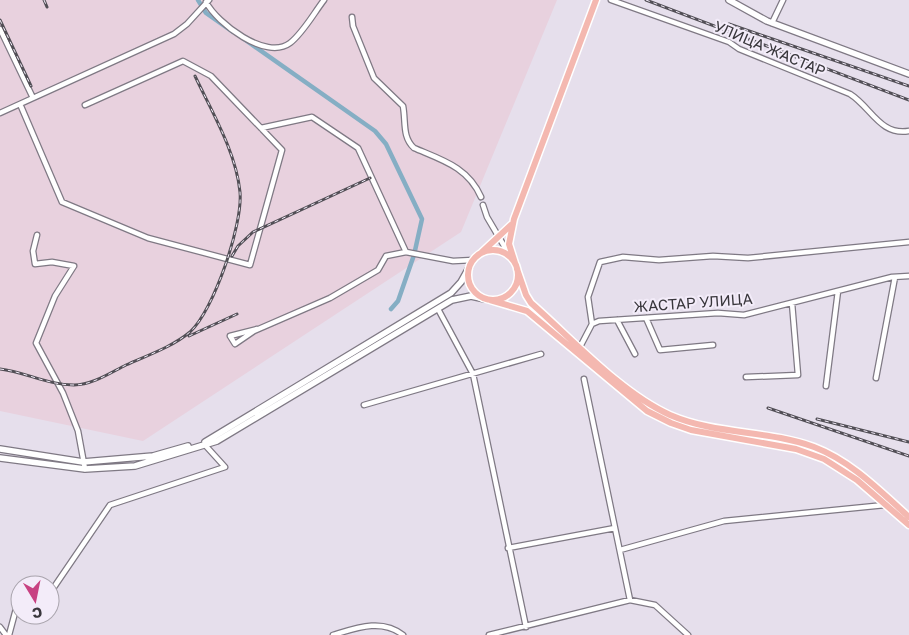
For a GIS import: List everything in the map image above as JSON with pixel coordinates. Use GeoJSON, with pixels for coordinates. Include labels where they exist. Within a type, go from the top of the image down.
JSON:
{"type":"FeatureCollection","features":[{"type":"Feature","properties":{"kind":"main road"},"geometry":{"type":"LineString","coordinates":[[0,449],[84,466],[153,456],[208,440],[450,293],[460,282],[471,263],[508,230],[514,219],[596,0]]}},
{"type":"Feature","properties":{"kind":"main road"},"geometry":{"type":"LineString","coordinates":[[729,0],[738,7],[772,23],[909,74]]}},
{"type":"Feature","properties":{"kind":"main road"},"geometry":{"type":"LineString","coordinates":[[0,458],[84,466],[135,466],[217,441],[461,297],[500,299],[508,295],[517,279],[510,244],[514,219]]}},
{"type":"Feature","properties":{"kind":"main road"},"geometry":{"type":"LineString","coordinates":[[478,255],[494,250],[502,252],[514,264],[526,295],[542,317],[632,400],[671,423],[710,434],[813,454],[859,477],[885,505],[909,525]]}},
{"type":"Feature","properties":{"kind":"main road"},"geometry":{"type":"LineString","coordinates":[[471,263],[468,276],[470,286],[476,294],[487,299],[517,306],[542,317],[630,391],[669,415],[709,427],[814,447],[859,477],[909,517]]}},
{"type":"Feature","properties":{"kind":"street"},"geometry":{"type":"LineString","coordinates":[[207,1],[209,8],[245,38],[257,46],[272,47],[284,46],[292,42],[324,0]]}},
{"type":"Feature","properties":{"kind":"street","name":"УЛИЦА ЖАСТАР"},"geometry":{"type":"LineString","coordinates":[[611,0],[729,42],[739,50],[850,94],[859,99],[886,128],[896,132],[909,131]]}},
{"type":"Feature","properties":{"kind":"street"},"geometry":{"type":"LineString","coordinates":[[772,23],[783,0]]}},
{"type":"Feature","properties":{"kind":"street"},"geometry":{"type":"LineString","coordinates":[[0,113],[174,34],[187,24],[207,1]]}},
{"type":"Feature","properties":{"kind":"street"},"geometry":{"type":"LineString","coordinates":[[352,17],[353,26],[374,78],[403,106],[405,136],[409,144],[455,166],[466,174],[481,197]]}},
{"type":"Feature","properties":{"kind":"street"},"geometry":{"type":"LineString","coordinates":[[0,29],[33,98]]}},
{"type":"Feature","properties":{"kind":"street"},"geometry":{"type":"LineString","coordinates":[[20,104],[62,202],[148,238],[250,265],[282,150],[212,76],[184,61],[85,105]]}},
{"type":"Feature","properties":{"kind":"street"},"geometry":{"type":"LineString","coordinates":[[261,128],[312,117],[358,148],[406,252]]}},
{"type":"Feature","properties":{"kind":"street"},"geometry":{"type":"LineString","coordinates":[[483,205],[498,238],[514,264]]}},
{"type":"Feature","properties":{"kind":"street"},"geometry":{"type":"LineString","coordinates":[[37,235],[34,251],[35,264],[52,262],[74,266],[55,296],[36,343],[63,394],[78,431],[84,466]]}},
{"type":"Feature","properties":{"kind":"street"},"geometry":{"type":"LineString","coordinates":[[580,347],[592,324],[588,297],[600,262],[623,257],[659,260],[713,256],[748,258],[909,242]]}},
{"type":"Feature","properties":{"kind":"street"},"geometry":{"type":"LineString","coordinates":[[258,329],[235,344],[230,336],[258,329],[330,298],[378,270],[386,256],[406,252],[471,263]]}},
{"type":"Feature","properties":{"kind":"street","name":"ЖАСТАР УЛИЦА"},"geometry":{"type":"LineString","coordinates":[[592,324],[599,321],[718,312],[744,315],[895,277],[909,276]]}},
{"type":"Feature","properties":{"kind":"street"},"geometry":{"type":"LineString","coordinates":[[876,378],[895,277]]}},
{"type":"Feature","properties":{"kind":"street"},"geometry":{"type":"LineString","coordinates":[[826,386],[838,291]]}},
{"type":"Feature","properties":{"kind":"street"},"geometry":{"type":"LineString","coordinates":[[746,377],[798,375],[792,303]]}},
{"type":"Feature","properties":{"kind":"street"},"geometry":{"type":"LineString","coordinates":[[438,309],[472,374],[526,627]]}},
{"type":"Feature","properties":{"kind":"street"},"geometry":{"type":"LineString","coordinates":[[646,318],[660,350],[713,345]]}},
{"type":"Feature","properties":{"kind":"street"},"geometry":{"type":"LineString","coordinates":[[617,320],[635,354]]}},
{"type":"Feature","properties":{"kind":"street"},"geometry":{"type":"LineString","coordinates":[[364,405],[541,354]]}},
{"type":"Feature","properties":{"kind":"street"},"geometry":{"type":"LineString","coordinates":[[584,379],[630,600]]}},
{"type":"Feature","properties":{"kind":"street"},"geometry":{"type":"LineString","coordinates":[[60,578],[110,505],[225,467],[204,445]]}},
{"type":"Feature","properties":{"kind":"street"},"geometry":{"type":"LineString","coordinates":[[620,550],[724,522],[885,505]]}},
{"type":"Feature","properties":{"kind":"street"},"geometry":{"type":"LineString","coordinates":[[508,548],[615,528]]}},
{"type":"Feature","properties":{"kind":"street"},"geometry":{"type":"LineString","coordinates":[[488,635],[630,600],[655,605],[688,635]]}},
{"type":"Feature","properties":{"kind":"street"},"geometry":{"type":"LineString","coordinates":[[333,635],[357,628],[381,625],[395,628],[403,635]]}},
{"type":"Feature","properties":{"kind":"street"},"geometry":{"type":"LineString","coordinates":[[0,627],[8,635]]}},
{"type":"Feature","properties":{"kind":"shaded area"},"geometry":{"type":"Polygon","coordinates":[[[0,0],[557,0],[461,232],[143,441],[0,411],[0,0]]]}},
{"type":"Feature","properties":{"kind":"waterway"},"geometry":{"type":"LineString","coordinates":[[198,0],[206,13],[233,32]]}},
{"type":"Feature","properties":{"kind":"waterway"},"geometry":{"type":"LineString","coordinates":[[244,39],[375,131],[386,144],[422,219],[414,255],[398,301],[391,309]]}},
{"type":"Feature","properties":{"kind":"railway"},"geometry":{"type":"LineString","coordinates":[[44,0],[47,7]]}},
{"type":"Feature","properties":{"kind":"railway"},"geometry":{"type":"LineString","coordinates":[[646,0],[909,100]]}},
{"type":"Feature","properties":{"kind":"railway"},"geometry":{"type":"LineString","coordinates":[[0,20],[31,86]]}},
{"type":"Feature","properties":{"kind":"railway"},"geometry":{"type":"LineString","coordinates":[[729,24],[909,86]]}},
{"type":"Feature","properties":{"kind":"railway"},"geometry":{"type":"LineString","coordinates":[[0,369],[64,384],[87,383],[176,342],[190,332],[199,321],[217,286],[232,245],[240,206],[240,192],[234,162],[216,118],[195,76]]}},
{"type":"Feature","properties":{"kind":"railway"},"geometry":{"type":"LineString","coordinates":[[232,256],[238,246],[253,232],[370,178]]}},
{"type":"Feature","properties":{"kind":"railway"},"geometry":{"type":"LineString","coordinates":[[189,336],[237,314]]}},
{"type":"Feature","properties":{"kind":"railway"},"geometry":{"type":"LineString","coordinates":[[768,408],[909,456]]}},
{"type":"Feature","properties":{"kind":"railway"},"geometry":{"type":"LineString","coordinates":[[817,419],[909,442]]}}]}
